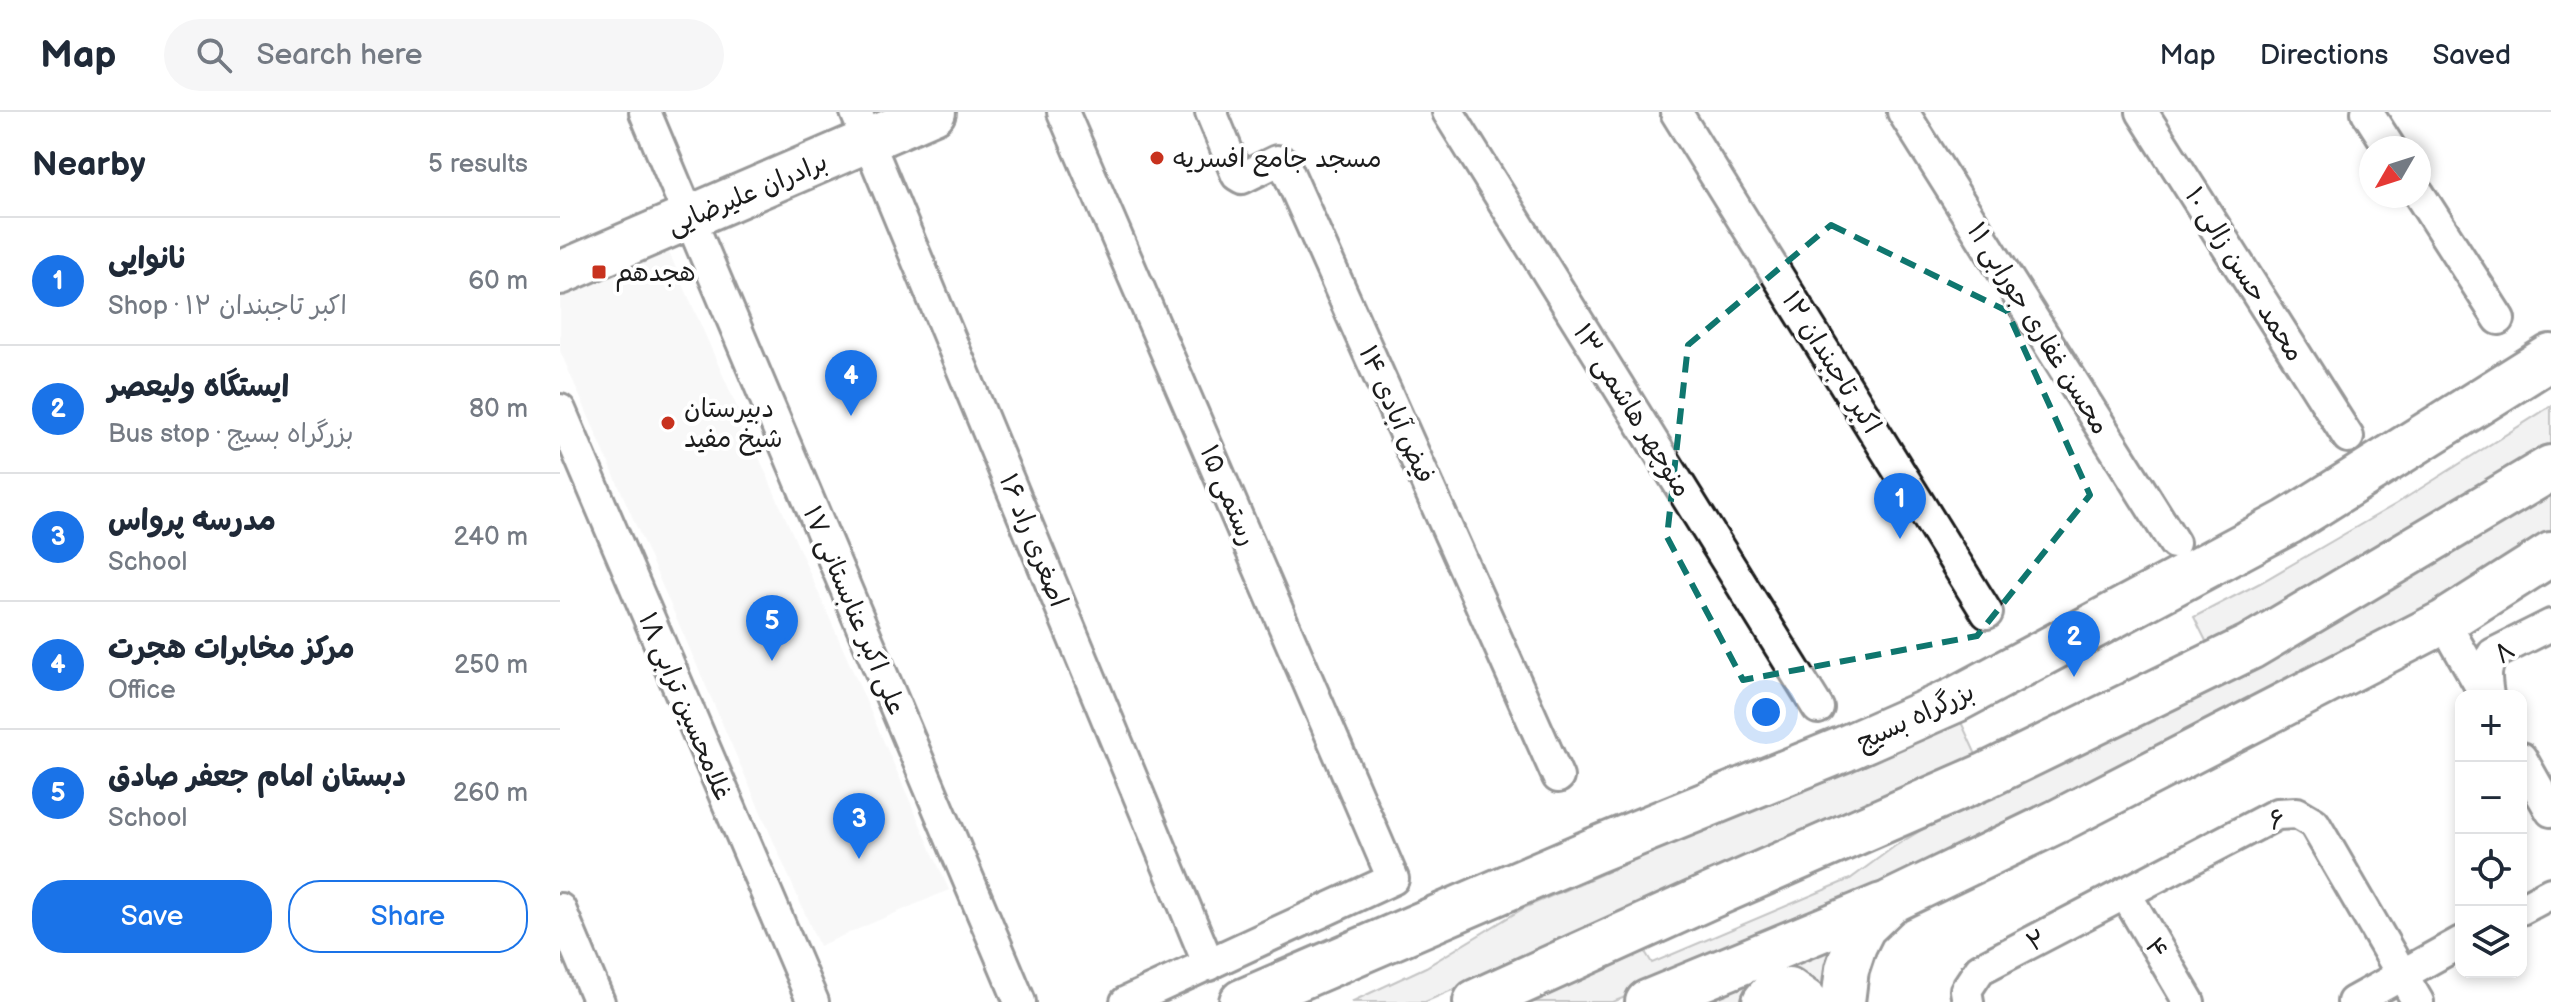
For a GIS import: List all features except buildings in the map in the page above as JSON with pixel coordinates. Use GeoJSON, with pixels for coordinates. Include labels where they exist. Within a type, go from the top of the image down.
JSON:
{"type":"FeatureCollection","features":[{"type":"Feature","properties":{"kind":"main road","name":"برادران علیرضایی"},"geometry":{"type":"LineString","coordinates":[[560,273],[690,218],[862,126],[934,112]]}},
{"type":"Feature","properties":{"kind":"main road","name":"بزرگراه بسیج"},"geometry":{"type":"LineString","coordinates":[[1242,1002],[1955,700],[2288,522],[2551,357]]}},
{"type":"Feature","properties":{"kind":"main road"},"geometry":{"type":"LineString","coordinates":[[1476,1002],[1985,776],[2250,647],[2551,468]]}},
{"type":"Feature","properties":{"kind":"main road"},"geometry":{"type":"LineString","coordinates":[[1663,1001],[2058,821],[2444,622],[2551,554]]}},
{"type":"Feature","properties":{"kind":"main road"},"geometry":{"type":"LineString","coordinates":[[1843,1002],[1847,969],[1864,927],[1901,895]]}},
{"type":"Feature","properties":{"kind":"main road"},"geometry":{"type":"LineString","coordinates":[[1765,1002],[1773,993],[1788,990],[1805,1002]]}},
{"type":"Feature","properties":{"kind":"street","name":"علی اکبر عنابستانی ۱۷"},"geometry":{"type":"LineString","coordinates":[[645,112],[1020,1002]]}},
{"type":"Feature","properties":{"kind":"street","name":"رستمی ۱۵"},"geometry":{"type":"LineString","coordinates":[[1063,112],[1393,879],[1204,952]]}},
{"type":"Feature","properties":{"kind":"street","name":"فیض آبادی ۱۴"},"geometry":{"type":"LineString","coordinates":[[1211,112],[1237,175],[1242,178],[1277,161],[1284,163],[1558,777]]}},
{"type":"Feature","properties":{"kind":"street","name":"منوچهر هاشمی ۱۳"},"geometry":{"type":"LineString","coordinates":[[1448,112],[1818,708]]}},
{"type":"Feature","properties":{"kind":"street","name":"اکبر تاجبندان ۱۲"},"geometry":{"type":"LineString","coordinates":[[1676,112],[1987,613]]}},
{"type":"Feature","properties":{"kind":"street","name":"محسن غفاری جورابی ۱۱"},"geometry":{"type":"LineString","coordinates":[[1903,112],[2174,543]]}},
{"type":"Feature","properties":{"kind":"street","name":"محمد حسن زالی ۱۰"},"geometry":{"type":"LineString","coordinates":[[2142,112],[2348,437]]}},
{"type":"Feature","properties":{"kind":"street"},"geometry":{"type":"LineString","coordinates":[[2367,112],[2382,136]]}},
{"type":"Feature","properties":{"kind":"street","name":"اصغری راد ۱۶"},"geometry":{"type":"LineString","coordinates":[[862,126],[1204,952]]}},
{"type":"Feature","properties":{"kind":"street"},"geometry":{"type":"LineString","coordinates":[[2428,208],[2499,319]]}},
{"type":"Feature","properties":{"kind":"street","name":"غلامحسین ترابی ۱۸"},"geometry":{"type":"LineString","coordinates":[[560,410],[813,1002]]}},
{"type":"Feature","properties":{"kind":"street"},"geometry":{"type":"LineString","coordinates":[[2444,622],[2484,690]]}},
{"type":"Feature","properties":{"kind":"street","name":"۸"},"geometry":{"type":"LineString","coordinates":[[2486,690],[2485,673],[2487,662],[2493,654],[2551,625]]}},
{"type":"Feature","properties":{"kind":"street"},"geometry":{"type":"LineString","coordinates":[[2523,762],[2551,811]]}},
{"type":"Feature","properties":{"kind":"street","name":"۶"},"geometry":{"type":"LineString","coordinates":[[2125,893],[2277,814],[2297,813],[2314,823],[2418,1002]]}},
{"type":"Feature","properties":{"kind":"street","name":"۲"},"geometry":{"type":"LineString","coordinates":[[1968,1002],[1966,990],[1980,969],[2125,893]]}},
{"type":"Feature","properties":{"kind":"street","name":"۴"},"geometry":{"type":"LineString","coordinates":[[2125,893],[2189,1002]]}},
{"type":"Feature","properties":{"kind":"street"},"geometry":{"type":"LineString","coordinates":[[2527,906],[2551,893]]}},
{"type":"Feature","properties":{"kind":"street"},"geometry":{"type":"LineString","coordinates":[[560,909],[599,1002]]}},
{"type":"Feature","properties":{"kind":"street"},"geometry":{"type":"LineString","coordinates":[[2353,1002],[2455,945]]}},
{"type":"Feature","properties":{"kind":"street"},"geometry":{"type":"LineString","coordinates":[[1126,1002],[1204,952]]}},
{"type":"Feature","properties":{"kind":"highlighted area"},"geometry":{"type":"Polygon","coordinates":[[[1831,225],[2007,311],[2090,495],[1977,636],[1743,680],[1667,537],[1688,345],[1831,225]]]}},
{"type":"Feature","properties":{"kind":"shaded area"},"geometry":{"type":"Polygon","coordinates":[[[668,250],[949,890],[819,946],[560,351],[560,296],[668,250]]]}},
{"type":"Feature","properties":{"kind":"shaded area"},"geometry":{"type":"Polygon","coordinates":[[[2551,406],[2551,445],[2385,546],[2209,647],[2194,617],[2260,583],[2396,504],[2551,406]]]}},
{"type":"Feature","properties":{"kind":"shaded area"},"geometry":{"type":"Polygon","coordinates":[[[2551,491],[2551,540],[2210,733],[1716,960],[1613,1002],[1515,1002],[1642,947],[1652,963],[1850,879],[1930,825],[1993,795],[2551,491]]]}},
{"type":"Feature","properties":{"kind":"shaded area"},"geometry":{"type":"Polygon","coordinates":[[[1961,722],[1978,759],[1425,1002],[1351,1002],[1426,967],[1524,908],[1840,770],[1961,722]]]}},
{"type":"Feature","properties":{"kind":"shaded area"},"geometry":{"type":"Polygon","coordinates":[[[1846,935],[1834,1002],[1723,1002],[1695,993],[1846,935]]]}},
{"type":"Feature","properties":{"kind":"place","name":"مسجد جامع افسریه"},"geometry":{"type":"Point","coordinates":[1157,158]}},
{"type":"Feature","properties":{"kind":"place","name":"هجدهم"},"geometry":{"type":"Point","coordinates":[599,272]}},
{"type":"Feature","properties":{"kind":"place","name":"مرکز مخابرات هجرت"},"geometry":{"type":"Point","coordinates":[851,416]}},
{"type":"Feature","properties":{"kind":"place","name":"دبیرستان شیخ مفید"},"geometry":{"type":"Point","coordinates":[668,423]}},
{"type":"Feature","properties":{"kind":"place","name":"نانوایی"},"geometry":{"type":"Point","coordinates":[1900,539]}},
{"type":"Feature","properties":{"kind":"place","name":"دبستان امام جعفر صادق"},"geometry":{"type":"Point","coordinates":[772,661]}},
{"type":"Feature","properties":{"kind":"place","name":"ایستگاه ولیعصر"},"geometry":{"type":"Point","coordinates":[2074,677]}},
{"type":"Feature","properties":{"kind":"place","name":"مدرسه پرواس"},"geometry":{"type":"Point","coordinates":[859,859]}}]}
